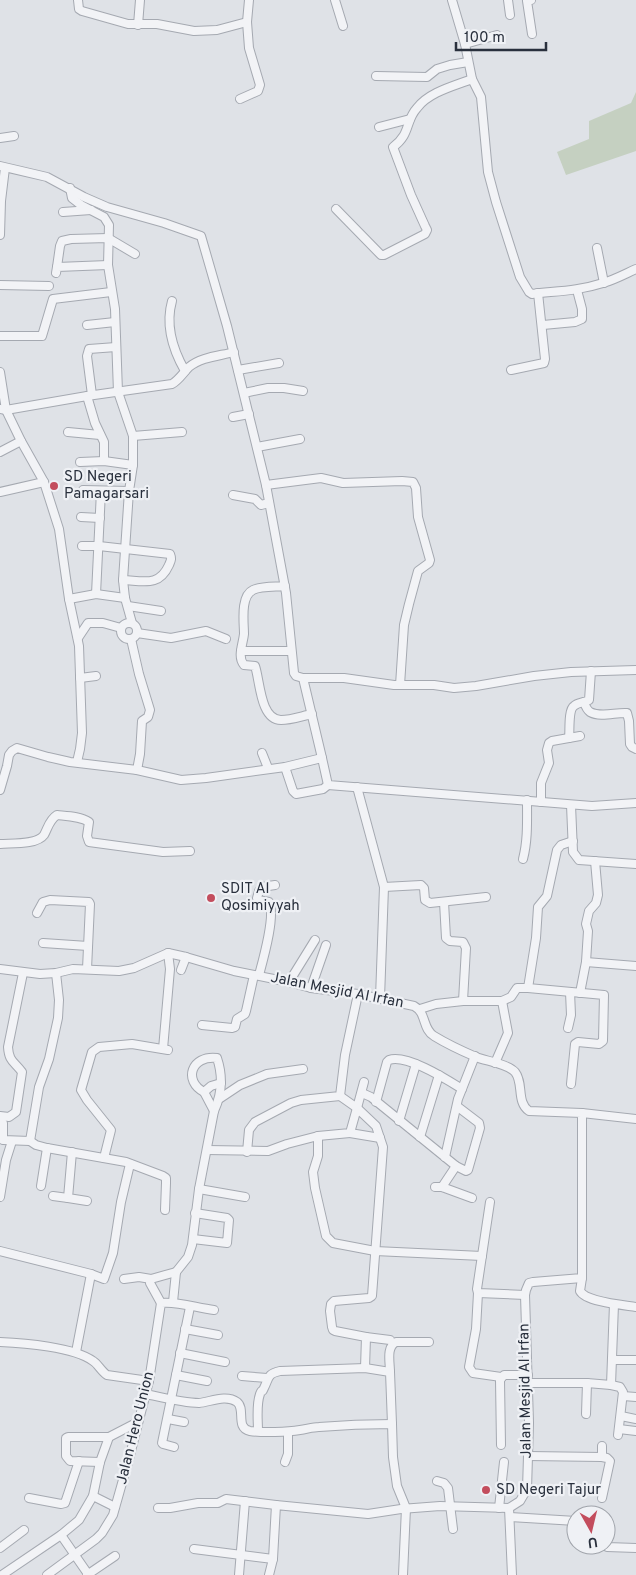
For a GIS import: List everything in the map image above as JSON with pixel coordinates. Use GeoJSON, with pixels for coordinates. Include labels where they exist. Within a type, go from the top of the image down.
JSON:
{"type":"FeatureCollection","features":[{"type":"Feature","properties":{"kind":"street"},"geometry":{"type":"LineString","coordinates":[[78,0],[78,6],[82,11],[138,25],[158,24],[194,31],[204,31],[217,30],[247,22]]}},
{"type":"Feature","properties":{"kind":"street"},"geometry":{"type":"LineString","coordinates":[[138,25],[140,0]]}},
{"type":"Feature","properties":{"kind":"street"},"geometry":{"type":"LineString","coordinates":[[240,99],[258,91],[260,84],[249,48],[247,22],[249,0]]}},
{"type":"Feature","properties":{"kind":"street"},"geometry":{"type":"LineString","coordinates":[[335,0],[343,26]]}},
{"type":"Feature","properties":{"kind":"street"},"geometry":{"type":"LineString","coordinates":[[452,0],[465,44],[472,79],[480,97],[488,172],[503,228],[520,276],[529,292],[538,294],[577,290],[604,283],[636,270]]}},
{"type":"Feature","properties":{"kind":"street"},"geometry":{"type":"LineString","coordinates":[[508,0],[510,16]]}},
{"type":"Feature","properties":{"kind":"street"},"geometry":{"type":"LineString","coordinates":[[528,0],[532,34]]}},
{"type":"Feature","properties":{"kind":"street"},"geometry":{"type":"LineString","coordinates":[[465,44],[497,35]]}},
{"type":"Feature","properties":{"kind":"street"},"geometry":{"type":"LineString","coordinates":[[376,76],[427,77],[437,69],[468,62]]}},
{"type":"Feature","properties":{"kind":"street"},"geometry":{"type":"LineString","coordinates":[[336,209],[381,255],[386,255],[425,234],[426,226],[411,195],[393,147],[402,140],[416,108],[431,96],[472,79]]}},
{"type":"Feature","properties":{"kind":"street"},"geometry":{"type":"LineString","coordinates":[[379,127],[410,120]]}},
{"type":"Feature","properties":{"kind":"street"},"geometry":{"type":"LineString","coordinates":[[0,138],[14,136]]}},
{"type":"Feature","properties":{"kind":"street"},"geometry":{"type":"LineString","coordinates":[[0,234],[2,167],[47,177],[107,207],[164,223],[201,236],[234,352],[266,485],[285,586],[291,651],[296,676],[303,678],[344,678],[400,685],[434,685],[454,688],[534,676],[591,671],[636,670]]}},
{"type":"Feature","properties":{"kind":"street"},"geometry":{"type":"LineString","coordinates":[[70,188],[72,198],[104,217],[110,231],[108,238],[108,265],[115,309],[118,392],[133,436],[133,465],[129,491],[123,580],[125,598],[132,623],[135,625],[134,636],[139,674],[150,710],[148,717],[142,721],[137,770]]}},
{"type":"Feature","properties":{"kind":"street"},"geometry":{"type":"LineString","coordinates":[[63,212],[93,210]]}},
{"type":"Feature","properties":{"kind":"street"},"geometry":{"type":"LineString","coordinates":[[108,265],[57,270],[62,241],[108,238],[135,254]]}},
{"type":"Feature","properties":{"kind":"street"},"geometry":{"type":"LineString","coordinates":[[596,248],[604,283]]}},
{"type":"Feature","properties":{"kind":"street"},"geometry":{"type":"LineString","coordinates":[[0,285],[49,286]]}},
{"type":"Feature","properties":{"kind":"street"},"geometry":{"type":"LineString","coordinates":[[542,326],[574,322],[583,318],[577,290]]}},
{"type":"Feature","properties":{"kind":"street"},"geometry":{"type":"LineString","coordinates":[[0,336],[42,336],[53,299],[112,292]]}},
{"type":"Feature","properties":{"kind":"street"},"geometry":{"type":"LineString","coordinates":[[511,370],[544,363],[538,294]]}},
{"type":"Feature","properties":{"kind":"street"},"geometry":{"type":"LineString","coordinates":[[172,301],[169,311],[169,325],[172,344],[185,371]]}},
{"type":"Feature","properties":{"kind":"street"},"geometry":{"type":"LineString","coordinates":[[88,325],[115,322]]}},
{"type":"Feature","properties":{"kind":"street"},"geometry":{"type":"LineString","coordinates":[[104,462],[104,442],[100,435],[90,395],[86,356],[89,349],[116,347]]}},
{"type":"Feature","properties":{"kind":"street"},"geometry":{"type":"LineString","coordinates":[[3,410],[90,395],[172,384],[177,382],[185,371],[200,360],[234,352]]}},
{"type":"Feature","properties":{"kind":"street"},"geometry":{"type":"LineString","coordinates":[[238,370],[279,363]]}},
{"type":"Feature","properties":{"kind":"street"},"geometry":{"type":"LineString","coordinates":[[0,372],[3,410],[44,482],[59,529],[68,599],[78,638],[82,733],[77,762]]}},
{"type":"Feature","properties":{"kind":"street"},"geometry":{"type":"LineString","coordinates":[[244,393],[268,388],[303,391]]}},
{"type":"Feature","properties":{"kind":"street"},"geometry":{"type":"LineString","coordinates":[[233,417],[249,414]]}},
{"type":"Feature","properties":{"kind":"street"},"geometry":{"type":"LineString","coordinates":[[68,432],[100,435]]}},
{"type":"Feature","properties":{"kind":"street"},"geometry":{"type":"LineString","coordinates":[[133,436],[182,432]]}},
{"type":"Feature","properties":{"kind":"street"},"geometry":{"type":"LineString","coordinates":[[257,447],[300,439]]}},
{"type":"Feature","properties":{"kind":"street"},"geometry":{"type":"LineString","coordinates":[[0,452],[21,441]]}},
{"type":"Feature","properties":{"kind":"street"},"geometry":{"type":"LineString","coordinates":[[80,462],[133,465]]}},
{"type":"Feature","properties":{"kind":"street"},"geometry":{"type":"LineString","coordinates":[[266,485],[321,478],[343,483],[413,482],[416,488],[418,517],[430,560],[418,571],[409,604],[404,625],[400,685]]}},
{"type":"Feature","properties":{"kind":"street"},"geometry":{"type":"LineString","coordinates":[[0,492],[44,482]]}},
{"type":"Feature","properties":{"kind":"street"},"geometry":{"type":"LineString","coordinates":[[82,490],[129,491]]}},
{"type":"Feature","properties":{"kind":"street"},"geometry":{"type":"LineString","coordinates":[[96,594],[101,491]]}},
{"type":"Feature","properties":{"kind":"street"},"geometry":{"type":"LineString","coordinates":[[233,495],[255,499],[262,505],[269,503]]}},
{"type":"Feature","properties":{"kind":"street"},"geometry":{"type":"LineString","coordinates":[[81,517],[100,518]]}},
{"type":"Feature","properties":{"kind":"street"},"geometry":{"type":"LineString","coordinates":[[82,546],[99,546],[170,554],[172,559],[165,573],[156,581],[123,580]]}},
{"type":"Feature","properties":{"kind":"street"},"geometry":{"type":"LineString","coordinates":[[285,586],[253,590],[248,594],[243,614],[242,664],[255,666],[264,705],[267,712],[274,718],[279,720],[312,714]]}},
{"type":"Feature","properties":{"kind":"street"},"geometry":{"type":"LineString","coordinates":[[68,599],[96,594],[125,598]]}},
{"type":"Feature","properties":{"kind":"street"},"geometry":{"type":"LineString","coordinates":[[128,606],[160,611]]}},
{"type":"Feature","properties":{"kind":"street"},"geometry":{"type":"LineString","coordinates":[[78,638],[88,623],[102,623],[121,628]]}},
{"type":"Feature","properties":{"kind":"street"},"geometry":{"type":"LineString","coordinates":[[121,628],[124,624],[132,623]]}},
{"type":"Feature","properties":{"kind":"street"},"geometry":{"type":"LineString","coordinates":[[121,628],[123,636],[171,638],[206,631],[226,639]]}},
{"type":"Feature","properties":{"kind":"street"},"geometry":{"type":"LineString","coordinates":[[241,651],[291,651]]}},
{"type":"Feature","properties":{"kind":"street"},"geometry":{"type":"LineString","coordinates":[[569,738],[570,711],[576,704],[588,701],[591,671]]}},
{"type":"Feature","properties":{"kind":"street"},"geometry":{"type":"LineString","coordinates":[[80,678],[96,676]]}},
{"type":"Feature","properties":{"kind":"street"},"geometry":{"type":"LineString","coordinates":[[303,678],[328,785]]}},
{"type":"Feature","properties":{"kind":"street"},"geometry":{"type":"LineString","coordinates":[[584,702],[592,713],[627,713],[630,746],[636,749]]}},
{"type":"Feature","properties":{"kind":"street"},"geometry":{"type":"LineString","coordinates":[[541,802],[541,783],[548,770],[549,763],[549,743],[580,736]]}},
{"type":"Feature","properties":{"kind":"street"},"geometry":{"type":"LineString","coordinates":[[0,790],[9,755],[12,750],[17,748],[48,757],[137,770],[181,780],[285,767],[322,758]]}},
{"type":"Feature","properties":{"kind":"street"},"geometry":{"type":"LineString","coordinates":[[262,752],[268,768]]}},
{"type":"Feature","properties":{"kind":"street"},"geometry":{"type":"LineString","coordinates":[[285,767],[293,791],[296,794],[323,789],[328,785],[571,805],[592,806],[636,803]]}},
{"type":"Feature","properties":{"kind":"street"},"geometry":{"type":"LineString","coordinates":[[357,787],[384,887],[380,998]]}},
{"type":"Feature","properties":{"kind":"street"},"geometry":{"type":"LineString","coordinates":[[523,859],[527,800]]}},
{"type":"Feature","properties":{"kind":"street"},"geometry":{"type":"LineString","coordinates":[[571,805],[573,852],[576,858],[579,860],[636,864]]}},
{"type":"Feature","properties":{"kind":"street"},"geometry":{"type":"LineString","coordinates":[[0,844],[36,841],[42,838],[52,819],[57,815],[87,820],[88,842],[163,852],[190,852]]}},
{"type":"Feature","properties":{"kind":"street"},"geometry":{"type":"LineString","coordinates":[[528,988],[536,938],[538,907],[546,896],[557,850],[561,845],[573,841]]}},
{"type":"Feature","properties":{"kind":"street"},"geometry":{"type":"LineString","coordinates":[[580,993],[586,962],[588,931],[586,924],[589,912],[596,903],[598,895],[595,861]]}},
{"type":"Feature","properties":{"kind":"street"},"geometry":{"type":"LineString","coordinates":[[202,1025],[232,1028],[235,1027],[237,1018],[245,1014],[266,946],[271,911],[269,902],[258,900],[257,898],[262,887],[275,885]]}},
{"type":"Feature","properties":{"kind":"street"},"geometry":{"type":"LineString","coordinates":[[384,887],[422,885],[425,900],[428,902],[486,897]]}},
{"type":"Feature","properties":{"kind":"street"},"geometry":{"type":"LineString","coordinates":[[37,913],[43,902],[50,900],[89,902],[91,905],[87,969]]}},
{"type":"Feature","properties":{"kind":"street"},"geometry":{"type":"LineString","coordinates":[[444,902],[446,938],[450,941],[463,942],[466,948],[463,1001]]}},
{"type":"Feature","properties":{"kind":"street"},"geometry":{"type":"LineString","coordinates":[[279,990],[315,940]]}},
{"type":"Feature","properties":{"kind":"street"},"geometry":{"type":"LineString","coordinates":[[44,943],[88,946]]}},
{"type":"Feature","properties":{"kind":"street"},"geometry":{"type":"LineString","coordinates":[[311,988],[326,945]]}},
{"type":"Feature","properties":{"kind":"street"},"geometry":{"type":"LineString","coordinates":[[0,969],[22,973],[56,973],[73,968],[119,971],[128,970],[168,954],[170,969],[166,1050],[132,1044],[99,1047],[92,1052],[81,1090],[111,1130],[104,1158]]}},
{"type":"Feature","properties":{"kind":"street","name":"Jalan Mesjid Al Irfan"},"geometry":{"type":"LineString","coordinates":[[168,954],[311,988],[358,994],[414,1006],[420,1009],[427,1029],[433,1035],[474,1056],[510,1067],[518,1078],[522,1102],[525,1108],[529,1110],[582,1113]]}},
{"type":"Feature","properties":{"kind":"street"},"geometry":{"type":"LineString","coordinates":[[181,970],[186,957]]}},
{"type":"Feature","properties":{"kind":"street"},"geometry":{"type":"LineString","coordinates":[[586,962],[636,966]]}},
{"type":"Feature","properties":{"kind":"street"},"geometry":{"type":"LineString","coordinates":[[0,1116],[9,1117],[16,1112],[21,1081],[22,1072],[8,1056],[8,1047],[22,973]]}},
{"type":"Feature","properties":{"kind":"street"},"geometry":{"type":"LineString","coordinates":[[30,1141],[38,1094],[53,1047],[58,1018],[56,973]]}},
{"type":"Feature","properties":{"kind":"street"},"geometry":{"type":"LineString","coordinates":[[420,1009],[436,1004],[463,1001],[502,1001],[511,997],[517,988],[604,995],[604,1041],[600,1044],[578,1042],[575,1044],[572,1084]]}},
{"type":"Feature","properties":{"kind":"street"},"geometry":{"type":"LineString","coordinates":[[568,1028],[571,1011],[570,992]]}},
{"type":"Feature","properties":{"kind":"street"},"geometry":{"type":"LineString","coordinates":[[340,1096],[345,1056],[358,994]]}},
{"type":"Feature","properties":{"kind":"street"},"geometry":{"type":"LineString","coordinates":[[495,1063],[508,1033],[502,1001]]}},
{"type":"Feature","properties":{"kind":"street"},"geometry":{"type":"LineString","coordinates":[[445,1157],[458,1106],[458,1099],[474,1056]]}},
{"type":"Feature","properties":{"kind":"street"},"geometry":{"type":"LineString","coordinates":[[173,1302],[176,1272],[191,1252],[194,1239],[195,1213],[199,1189],[214,1111],[219,1099],[220,1083],[217,1058],[203,1059],[196,1063],[192,1072],[192,1078],[196,1086],[204,1092],[214,1111]]}},
{"type":"Feature","properties":{"kind":"street"},"geometry":{"type":"LineString","coordinates":[[376,1102],[388,1060],[398,1058],[439,1075],[462,1089]]}},
{"type":"Feature","properties":{"kind":"street"},"geometry":{"type":"LineString","coordinates":[[399,1121],[416,1064]]}},
{"type":"Feature","properties":{"kind":"street"},"geometry":{"type":"LineString","coordinates":[[219,1099],[240,1085],[267,1074],[303,1068]]}},
{"type":"Feature","properties":{"kind":"street"},"geometry":{"type":"LineString","coordinates":[[420,1138],[439,1075]]}},
{"type":"Feature","properties":{"kind":"street"},"geometry":{"type":"LineString","coordinates":[[350,1133],[364,1082]]}},
{"type":"Feature","properties":{"kind":"street"},"geometry":{"type":"LineString","coordinates":[[204,1092],[211,1086],[220,1083]]}},
{"type":"Feature","properties":{"kind":"street"},"geometry":{"type":"LineString","coordinates":[[362,1092],[371,1097],[456,1166],[466,1171],[468,1170],[480,1123],[458,1106]]}},
{"type":"Feature","properties":{"kind":"street"},"geometry":{"type":"LineString","coordinates":[[247,1152],[251,1125],[261,1118],[301,1100],[340,1096],[357,1108],[376,1126],[382,1142],[383,1152],[372,1296],[369,1298],[334,1301],[331,1304],[330,1310],[332,1327],[336,1332],[390,1340]]}},
{"type":"Feature","properties":{"kind":"street"},"geometry":{"type":"LineString","coordinates":[[636,1119],[582,1113],[582,1278],[580,1291],[582,1295],[614,1304],[636,1307]]}},
{"type":"Feature","properties":{"kind":"street"},"geometry":{"type":"LineString","coordinates":[[0,1121],[3,1123],[2,1140],[30,1141],[47,1148],[130,1164],[164,1177],[166,1183],[165,1210]]}},
{"type":"Feature","properties":{"kind":"street"},"geometry":{"type":"LineString","coordinates":[[207,1150],[268,1151],[318,1136],[350,1133],[380,1138]]}},
{"type":"Feature","properties":{"kind":"street"},"geometry":{"type":"LineString","coordinates":[[318,1136],[318,1156],[313,1172],[320,1215],[326,1236],[333,1244],[375,1251],[482,1256]]}},
{"type":"Feature","properties":{"kind":"street"},"geometry":{"type":"LineString","coordinates":[[0,1197],[6,1160],[12,1141]]}},
{"type":"Feature","properties":{"kind":"street"},"geometry":{"type":"LineString","coordinates":[[40,1186],[47,1148]]}},
{"type":"Feature","properties":{"kind":"street"},"geometry":{"type":"LineString","coordinates":[[68,1198],[72,1152]]}},
{"type":"Feature","properties":{"kind":"street"},"geometry":{"type":"LineString","coordinates":[[0,1251],[104,1279],[113,1254],[121,1202],[130,1164]]}},
{"type":"Feature","properties":{"kind":"street"},"geometry":{"type":"LineString","coordinates":[[456,1166],[438,1187],[472,1198]]}},
{"type":"Feature","properties":{"kind":"street"},"geometry":{"type":"LineString","coordinates":[[199,1189],[245,1197]]}},
{"type":"Feature","properties":{"kind":"street"},"geometry":{"type":"LineString","coordinates":[[53,1196],[87,1202]]}},
{"type":"Feature","properties":{"kind":"street"},"geometry":{"type":"LineString","coordinates":[[490,1202],[477,1289],[476,1329],[469,1367],[473,1373],[501,1377],[504,1375],[528,1379],[611,1385],[623,1389],[619,1432],[636,1431]]}},
{"type":"Feature","properties":{"kind":"street"},"geometry":{"type":"LineString","coordinates":[[194,1239],[227,1243],[229,1228],[229,1220],[227,1218],[195,1213]]}},
{"type":"Feature","properties":{"kind":"street"},"geometry":{"type":"LineString","coordinates":[[124,1279],[139,1277],[151,1279],[176,1272]]}},
{"type":"Feature","properties":{"kind":"street"},"geometry":{"type":"LineString","coordinates":[[76,1352],[91,1274]]}},
{"type":"Feature","properties":{"kind":"street"},"geometry":{"type":"LineString","coordinates":[[478,1293],[525,1295],[529,1283],[582,1278]]}},
{"type":"Feature","properties":{"kind":"street"},"geometry":{"type":"LineString","coordinates":[[151,1279],[150,1283],[161,1303],[173,1302],[190,1307],[214,1310]]}},
{"type":"Feature","properties":{"kind":"street","name":"Jalan Mesjid Al Irfan"},"geometry":{"type":"LineString","coordinates":[[509,1508],[520,1502],[527,1489],[528,1379],[525,1295]]}},
{"type":"Feature","properties":{"kind":"street","name":"Jalan Hero Union"},"geometry":{"type":"LineString","coordinates":[[47,1575],[102,1533],[115,1508],[149,1381],[161,1303]]}},
{"type":"Feature","properties":{"kind":"street"},"geometry":{"type":"LineString","coordinates":[[611,1385],[614,1304]]}},
{"type":"Feature","properties":{"kind":"street"},"geometry":{"type":"LineString","coordinates":[[174,1447],[162,1443],[190,1307]]}},
{"type":"Feature","properties":{"kind":"street"},"geometry":{"type":"LineString","coordinates":[[186,1329],[218,1335]]}},
{"type":"Feature","properties":{"kind":"street"},"geometry":{"type":"LineString","coordinates":[[365,1368],[366,1337]]}},
{"type":"Feature","properties":{"kind":"street"},"geometry":{"type":"LineString","coordinates":[[0,1342],[76,1352],[95,1362],[101,1371],[107,1375],[149,1381]]}},
{"type":"Feature","properties":{"kind":"street"},"geometry":{"type":"LineString","coordinates":[[403,1575],[406,1508],[397,1486],[393,1457],[390,1348],[396,1342],[429,1342]]}},
{"type":"Feature","properties":{"kind":"street"},"geometry":{"type":"LineString","coordinates":[[180,1353],[225,1362]]}},
{"type":"Feature","properties":{"kind":"street"},"geometry":{"type":"LineString","coordinates":[[613,1360],[636,1360]]}},
{"type":"Feature","properties":{"kind":"street"},"geometry":{"type":"LineString","coordinates":[[258,1431],[258,1400],[267,1378],[274,1373],[280,1371],[365,1368],[390,1372]]}},
{"type":"Feature","properties":{"kind":"street"},"geometry":{"type":"LineString","coordinates":[[176,1375],[207,1381]]}},
{"type":"Feature","properties":{"kind":"street"},"geometry":{"type":"LineString","coordinates":[[242,1376],[267,1378]]}},
{"type":"Feature","properties":{"kind":"street"},"geometry":{"type":"LineString","coordinates":[[501,1377],[499,1383],[501,1444]]}},
{"type":"Feature","properties":{"kind":"street"},"geometry":{"type":"LineString","coordinates":[[586,1414],[587,1383]]}},
{"type":"Feature","properties":{"kind":"street"},"geometry":{"type":"LineString","coordinates":[[146,1394],[199,1402],[214,1399],[237,1402],[240,1406],[243,1427],[246,1430],[288,1432],[338,1425],[392,1424]]}},
{"type":"Feature","properties":{"kind":"street"},"geometry":{"type":"LineString","coordinates":[[623,1396],[636,1397]]}},
{"type":"Feature","properties":{"kind":"street"},"geometry":{"type":"LineString","coordinates":[[621,1416],[636,1419]]}},
{"type":"Feature","properties":{"kind":"street"},"geometry":{"type":"LineString","coordinates":[[168,1419],[184,1422]]}},
{"type":"Feature","properties":{"kind":"street"},"geometry":{"type":"LineString","coordinates":[[100,1462],[70,1461],[66,1456],[66,1438],[68,1436],[109,1437],[138,1422]]}},
{"type":"Feature","properties":{"kind":"street"},"geometry":{"type":"LineString","coordinates":[[285,1462],[288,1454],[288,1432]]}},
{"type":"Feature","properties":{"kind":"street"},"geometry":{"type":"LineString","coordinates":[[2,1575],[61,1535],[79,1520],[93,1496],[100,1462],[109,1437]]}},
{"type":"Feature","properties":{"kind":"street"},"geometry":{"type":"LineString","coordinates":[[602,1446],[602,1457]]}},
{"type":"Feature","properties":{"kind":"street"},"geometry":{"type":"LineString","coordinates":[[528,1456],[607,1458],[610,1461],[602,1498]]}},
{"type":"Feature","properties":{"kind":"street"},"geometry":{"type":"LineString","coordinates":[[29,1498],[64,1504],[78,1461]]}},
{"type":"Feature","properties":{"kind":"street"},"geometry":{"type":"LineString","coordinates":[[499,1508],[504,1462]]}},
{"type":"Feature","properties":{"kind":"street"},"geometry":{"type":"LineString","coordinates":[[438,1481],[446,1485],[453,1529]]}},
{"type":"Feature","properties":{"kind":"street"},"geometry":{"type":"LineString","coordinates":[[93,1496],[115,1508]]}},
{"type":"Feature","properties":{"kind":"street"},"geometry":{"type":"LineString","coordinates":[[158,1508],[218,1504],[226,1499],[368,1514],[406,1508],[449,1506],[509,1508],[512,1575]]}},
{"type":"Feature","properties":{"kind":"street"},"geometry":{"type":"LineString","coordinates":[[239,1575],[245,1501]]}},
{"type":"Feature","properties":{"kind":"street"},"geometry":{"type":"LineString","coordinates":[[270,1575],[273,1559],[276,1505]]}},
{"type":"Feature","properties":{"kind":"street"},"geometry":{"type":"LineString","coordinates":[[510,1518],[566,1521]]}},
{"type":"Feature","properties":{"kind":"street"},"geometry":{"type":"LineString","coordinates":[[0,1548],[24,1530]]}},
{"type":"Feature","properties":{"kind":"street"},"geometry":{"type":"LineString","coordinates":[[61,1535],[88,1575],[116,1556]]}},
{"type":"Feature","properties":{"kind":"street"},"geometry":{"type":"LineString","coordinates":[[616,1547],[636,1548]]}},
{"type":"Feature","properties":{"kind":"street"},"geometry":{"type":"LineString","coordinates":[[194,1548],[273,1559]]}},
{"type":"Feature","properties":{"kind":"green space"},"geometry":{"type":"Polygon","coordinates":[[[636,92],[636,151],[566,175],[557,152],[589,139],[589,121],[631,103],[636,92]]]}},
{"type":"Feature","properties":{"kind":"place","name":"SD Negeri Pamagarsari"},"geometry":{"type":"Point","coordinates":[54,486]}},
{"type":"Feature","properties":{"kind":"place","name":"SDIT Al Qosimiyyah"},"geometry":{"type":"Point","coordinates":[211,898]}},
{"type":"Feature","properties":{"kind":"place","name":"SD Negeri Tajur"},"geometry":{"type":"Point","coordinates":[486,1490]}}]}
